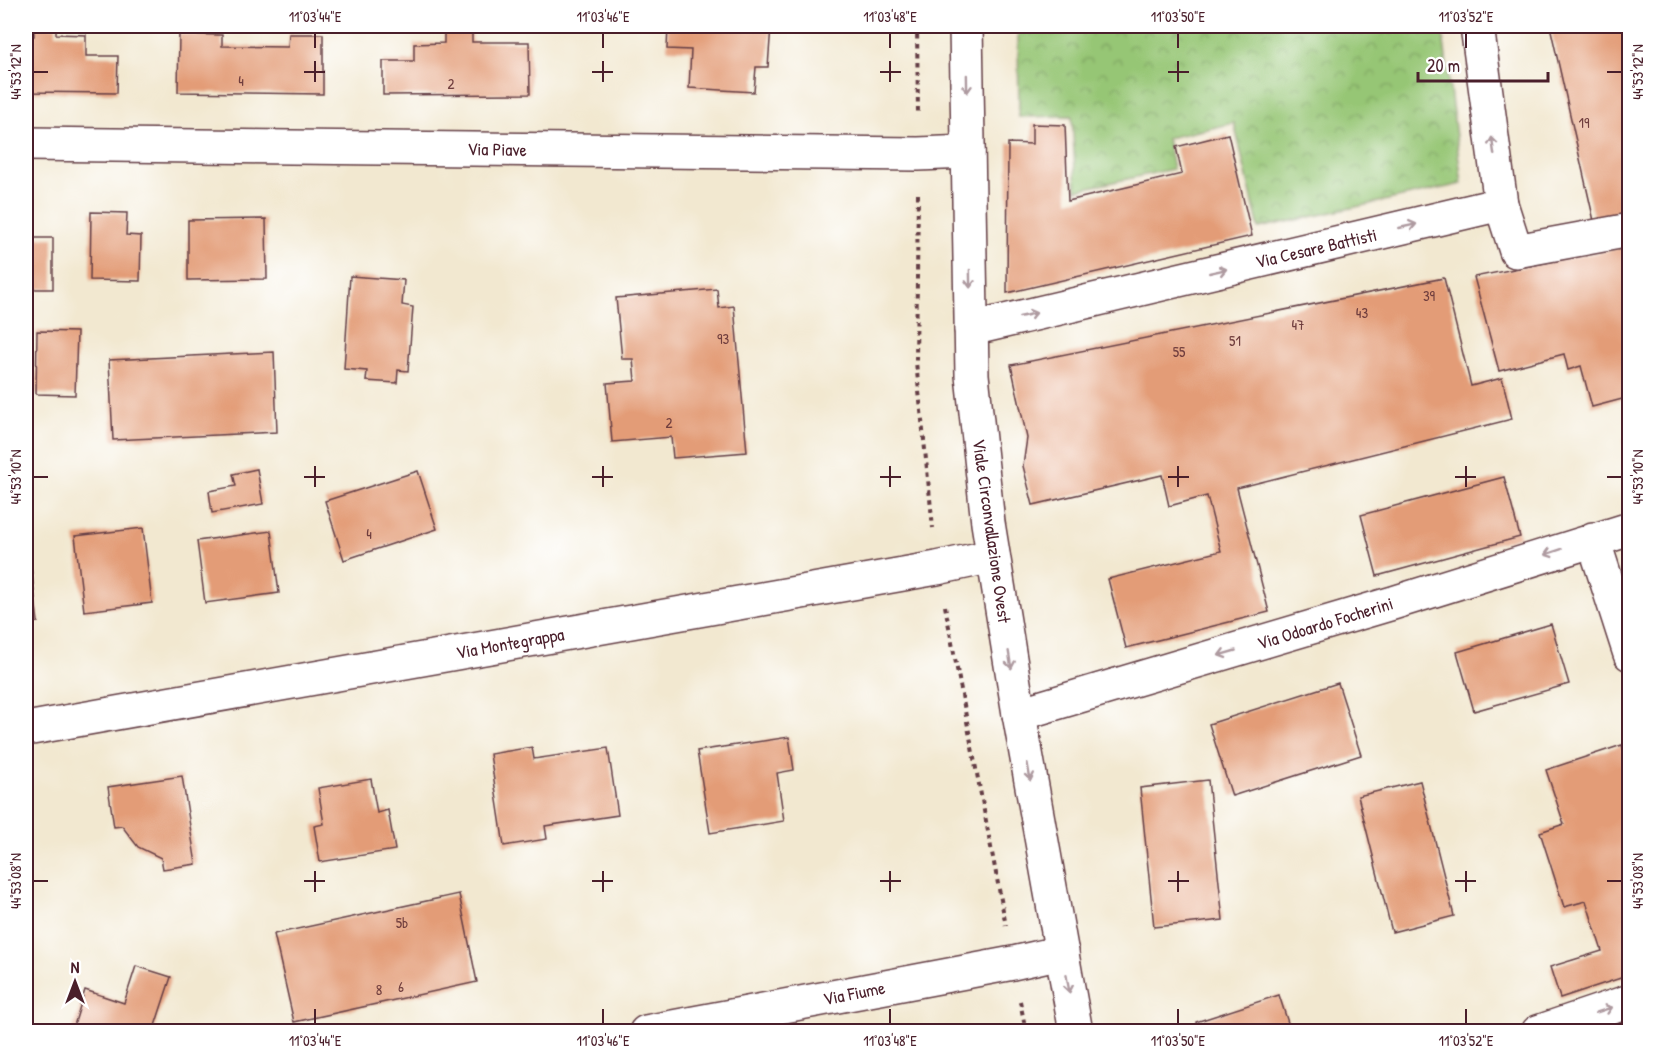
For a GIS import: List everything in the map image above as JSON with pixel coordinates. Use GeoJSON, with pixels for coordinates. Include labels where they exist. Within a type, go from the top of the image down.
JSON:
{"type":"FeatureCollection","features":[{"type":"Feature","properties":{"kind":"street","name":"Viale Circonvallazione Ovest"},"geometry":{"type":"LineString","coordinates":[[966,26],[972,375],[988,523],[1019,714],[1076,1032]]}},
{"type":"Feature","properties":{"kind":"street"},"geometry":{"type":"LineString","coordinates":[[1477,26],[1501,204],[1516,251],[1629,230]]}},
{"type":"Feature","properties":{"kind":"street","name":"Via Piave"},"geometry":{"type":"LineString","coordinates":[[26,144],[968,153]]}},
{"type":"Feature","properties":{"kind":"street","name":"Via Cesare Battisti"},"geometry":{"type":"LineString","coordinates":[[971,329],[1501,204]]}},
{"type":"Feature","properties":{"kind":"street","name":"Via Odoardo Focherini"},"geometry":{"type":"LineString","coordinates":[[1019,714],[1392,603],[1629,529]]}},
{"type":"Feature","properties":{"kind":"street"},"geometry":{"type":"LineString","coordinates":[[1593,539],[1629,654]]}},
{"type":"Feature","properties":{"kind":"street","name":"Via Montegrappa"},"geometry":{"type":"LineString","coordinates":[[26,729],[914,572],[993,556]]}},
{"type":"Feature","properties":{"kind":"street","name":"Via Fiume"},"geometry":{"type":"LineString","coordinates":[[646,1032],[1062,952]]}},
{"type":"Feature","properties":{"kind":"street"},"geometry":{"type":"LineString","coordinates":[[1538,1032],[1629,1001]]}},
{"type":"Feature","properties":{"kind":"green space"},"geometry":{"type":"Polygon","coordinates":[[[1018,26],[1442,26],[1462,184],[1259,228],[1234,123],[1167,138],[1173,169],[1076,190],[1072,116],[1019,117],[1018,26]]]}},
{"type":"Feature","properties":{"kind":"building"},"geometry":{"type":"Polygon","coordinates":[[[34,26],[56,27],[56,34],[86,35],[86,56],[118,56],[117,93],[26,92],[26,36],[34,36],[34,26]]]}},
{"type":"Feature","properties":{"kind":"building"},"geometry":{"type":"Polygon","coordinates":[[[668,26],[771,26],[768,67],[756,67],[754,92],[689,88],[691,50],[667,49],[668,26]]]}},
{"type":"Feature","properties":{"kind":"building"},"geometry":{"type":"Polygon","coordinates":[[[1550,26],[1630,26],[1630,214],[1594,221],[1550,26]]]}},
{"type":"Feature","properties":{"kind":"building"},"geometry":{"type":"Polygon","coordinates":[[[444,27],[472,27],[472,42],[529,42],[530,94],[383,95],[383,61],[414,61],[414,44],[444,43],[444,27]]]}},
{"type":"Feature","properties":{"kind":"building"},"geometry":{"type":"Polygon","coordinates":[[[179,34],[222,35],[222,46],[288,47],[289,34],[323,34],[323,94],[178,92],[179,34]]]}},
{"type":"Feature","properties":{"kind":"building"},"geometry":{"type":"Polygon","coordinates":[[[1032,124],[1065,125],[1068,201],[1182,174],[1176,147],[1228,134],[1252,236],[1007,293],[1008,143],[1032,144],[1032,124]]]}},
{"type":"Feature","properties":{"kind":"building"},"geometry":{"type":"Polygon","coordinates":[[[91,212],[127,213],[126,235],[141,236],[140,281],[90,280],[91,212]]]}},
{"type":"Feature","properties":{"kind":"building"},"geometry":{"type":"Polygon","coordinates":[[[266,219],[267,279],[188,280],[188,220],[266,219]]]}},
{"type":"Feature","properties":{"kind":"building"},"geometry":{"type":"Polygon","coordinates":[[[26,238],[53,238],[53,289],[26,289],[26,238]]]}},
{"type":"Feature","properties":{"kind":"building"},"geometry":{"type":"Polygon","coordinates":[[[1630,246],[1630,352],[1625,354],[1630,373],[1630,397],[1592,407],[1581,366],[1568,370],[1564,354],[1499,371],[1474,277],[1630,246]]]}},
{"type":"Feature","properties":{"kind":"building"},"geometry":{"type":"Polygon","coordinates":[[[350,276],[404,280],[402,305],[413,307],[408,371],[398,370],[397,383],[366,381],[367,371],[344,369],[350,276]]]}},
{"type":"Feature","properties":{"kind":"building"},"geometry":{"type":"Polygon","coordinates":[[[1444,278],[1471,386],[1502,378],[1512,419],[1237,488],[1269,612],[1126,648],[1108,579],[1221,551],[1207,496],[1169,506],[1162,475],[1033,505],[1023,466],[1027,438],[1011,365],[1444,278]]]}},
{"type":"Feature","properties":{"kind":"building"},"geometry":{"type":"Polygon","coordinates":[[[717,289],[719,308],[734,306],[747,452],[673,458],[671,437],[612,442],[607,383],[635,381],[633,359],[622,359],[616,298],[717,289]]]}},
{"type":"Feature","properties":{"kind":"building"},"geometry":{"type":"Polygon","coordinates":[[[37,331],[77,332],[75,395],[36,394],[37,331]]]}},
{"type":"Feature","properties":{"kind":"building"},"geometry":{"type":"Polygon","coordinates":[[[274,352],[277,432],[113,440],[109,360],[274,352]]]}},
{"type":"Feature","properties":{"kind":"building"},"geometry":{"type":"Polygon","coordinates":[[[1630,439],[1630,461],[1629,462],[1623,440],[1630,439]]]}},
{"type":"Feature","properties":{"kind":"building"},"geometry":{"type":"Polygon","coordinates":[[[257,469],[263,504],[212,513],[209,491],[236,486],[233,474],[257,469]]]}},
{"type":"Feature","properties":{"kind":"building"},"geometry":{"type":"Polygon","coordinates":[[[418,471],[437,529],[344,560],[325,501],[418,471]]]}},
{"type":"Feature","properties":{"kind":"building"},"geometry":{"type":"Polygon","coordinates":[[[1504,477],[1520,537],[1377,576],[1361,515],[1504,477]]]}},
{"type":"Feature","properties":{"kind":"building"},"geometry":{"type":"Polygon","coordinates":[[[143,528],[152,603],[84,611],[75,536],[143,528]]]}},
{"type":"Feature","properties":{"kind":"building"},"geometry":{"type":"Polygon","coordinates":[[[271,531],[279,593],[205,603],[197,541],[271,531]]]}},
{"type":"Feature","properties":{"kind":"building"},"geometry":{"type":"Polygon","coordinates":[[[31,567],[38,622],[26,623],[26,568],[31,567]]]}},
{"type":"Feature","properties":{"kind":"building"},"geometry":{"type":"Polygon","coordinates":[[[1551,624],[1569,684],[1474,711],[1457,652],[1551,624]]]}},
{"type":"Feature","properties":{"kind":"building"},"geometry":{"type":"Polygon","coordinates":[[[1338,683],[1361,755],[1232,796],[1209,724],[1338,683]]]}},
{"type":"Feature","properties":{"kind":"building"},"geometry":{"type":"Polygon","coordinates":[[[789,737],[794,770],[777,773],[784,821],[710,833],[697,751],[789,737]]]}},
{"type":"Feature","properties":{"kind":"building"},"geometry":{"type":"Polygon","coordinates":[[[1622,745],[1630,769],[1630,975],[1560,998],[1550,967],[1602,951],[1586,901],[1564,907],[1540,832],[1564,824],[1546,770],[1622,745]]]}},
{"type":"Feature","properties":{"kind":"building"},"geometry":{"type":"Polygon","coordinates":[[[532,747],[534,759],[608,748],[618,815],[545,826],[547,839],[504,846],[490,754],[532,747]]]}},
{"type":"Feature","properties":{"kind":"building"},"geometry":{"type":"Polygon","coordinates":[[[182,776],[196,864],[163,869],[161,858],[138,847],[122,826],[114,827],[108,787],[182,776]]]}},
{"type":"Feature","properties":{"kind":"building"},"geometry":{"type":"Polygon","coordinates":[[[371,779],[377,813],[388,810],[395,850],[320,862],[314,826],[324,824],[318,788],[371,779]]]}},
{"type":"Feature","properties":{"kind":"building"},"geometry":{"type":"Polygon","coordinates":[[[1208,780],[1223,920],[1154,927],[1140,788],[1208,780]]]}},
{"type":"Feature","properties":{"kind":"building"},"geometry":{"type":"Polygon","coordinates":[[[1420,781],[1454,916],[1392,932],[1358,796],[1420,781]]]}},
{"type":"Feature","properties":{"kind":"building"},"geometry":{"type":"Polygon","coordinates":[[[459,894],[477,982],[294,1022],[274,934],[459,894]]]}},
{"type":"Feature","properties":{"kind":"building"},"geometry":{"type":"Polygon","coordinates":[[[136,966],[171,977],[153,1032],[72,1032],[85,990],[124,1003],[136,966]]]}},
{"type":"Feature","properties":{"kind":"building"},"geometry":{"type":"Polygon","coordinates":[[[1279,995],[1291,1032],[1199,1032],[1196,1022],[1279,995]]]}}]}
